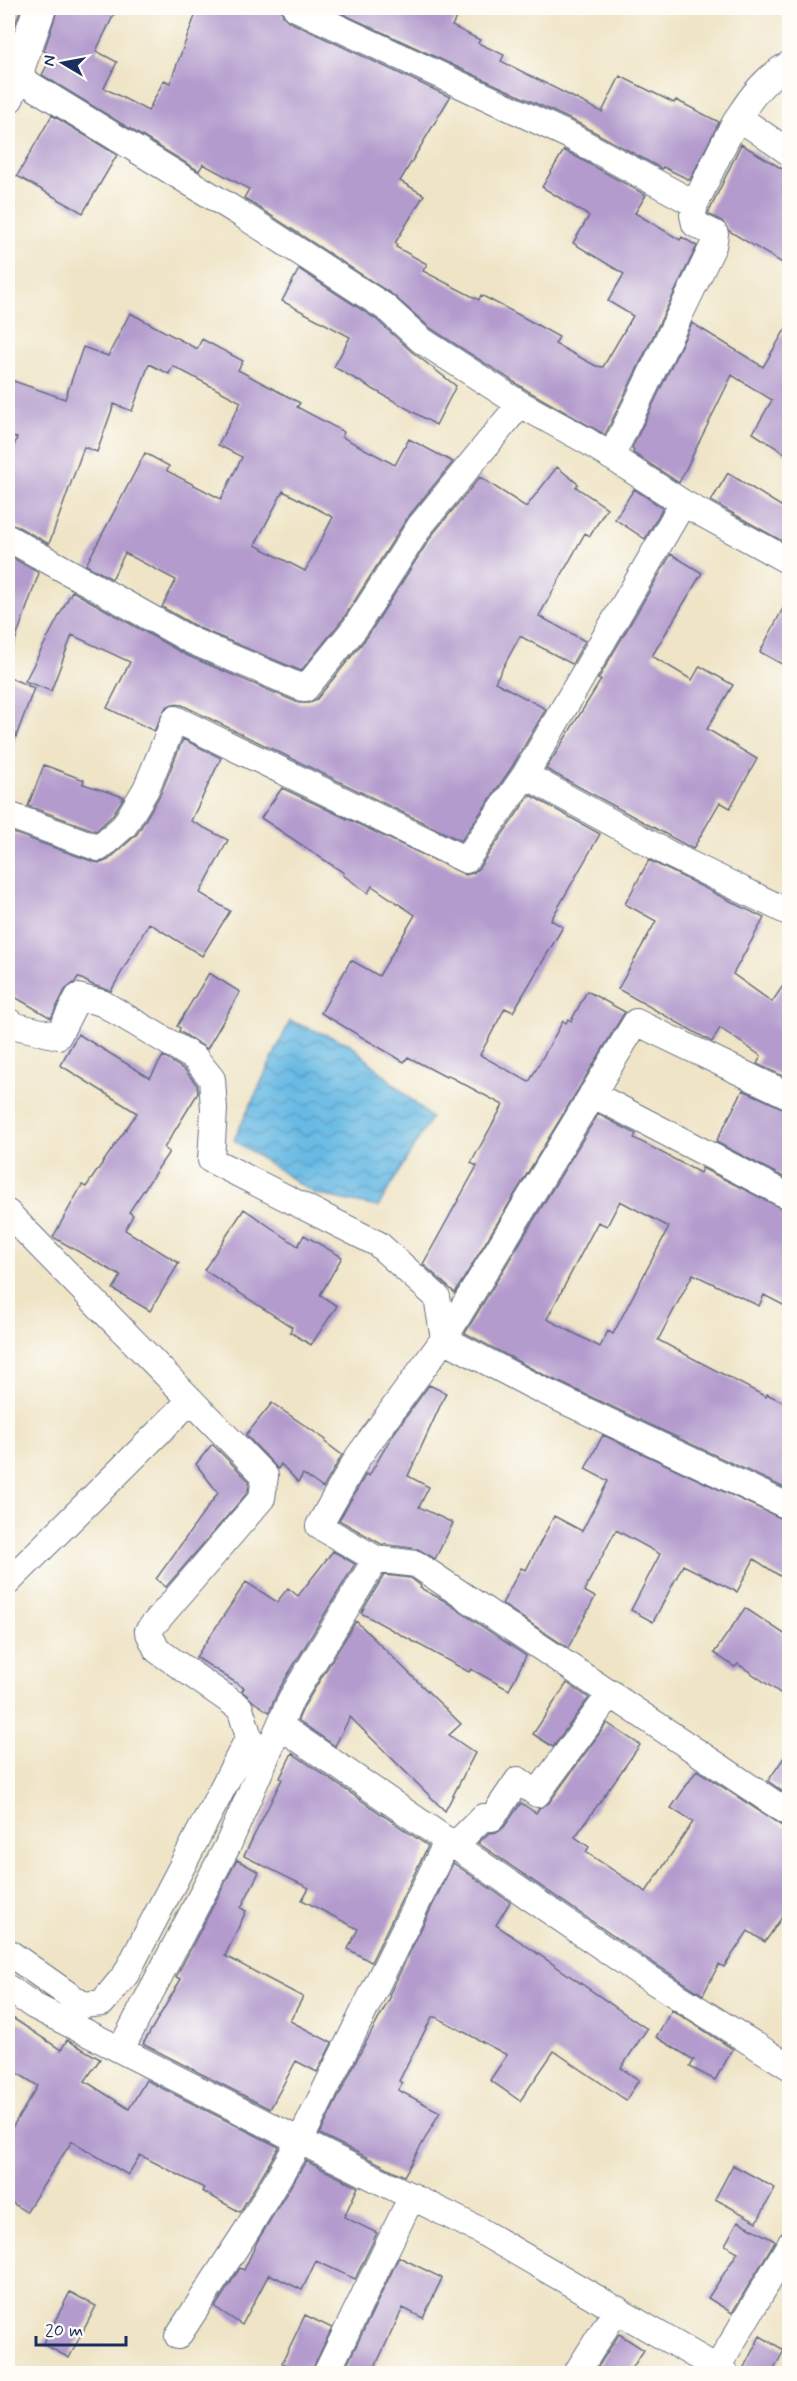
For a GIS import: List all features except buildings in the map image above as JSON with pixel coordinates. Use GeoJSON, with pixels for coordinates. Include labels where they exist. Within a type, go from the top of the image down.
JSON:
{"type":"FeatureCollection","features":[{"type":"Feature","properties":{"kind":"street"},"geometry":{"type":"LineString","coordinates":[[40,8],[12,86],[241,214],[385,307],[421,340],[520,404],[587,441],[683,503],[789,562]]}},
{"type":"Feature","properties":{"kind":"street"},"geometry":{"type":"LineString","coordinates":[[296,8],[570,136],[694,204]]}},
{"type":"Feature","properties":{"kind":"street"},"geometry":{"type":"LineString","coordinates":[[611,457],[713,246],[715,234],[695,224],[694,204],[738,117],[762,85],[789,64]]}},
{"type":"Feature","properties":{"kind":"street"},"geometry":{"type":"LineString","coordinates":[[738,117],[789,153]]}},
{"type":"Feature","properties":{"kind":"street"},"geometry":{"type":"LineString","coordinates":[[8,538],[192,641],[305,689],[355,628],[420,526],[520,404]]}},
{"type":"Feature","properties":{"kind":"street"},"geometry":{"type":"LineString","coordinates":[[8,815],[99,848],[124,826],[146,789],[175,719],[466,860],[525,775],[683,503]]}},
{"type":"Feature","properties":{"kind":"street"},"geometry":{"type":"LineString","coordinates":[[525,775],[669,854],[789,913]]}},
{"type":"Feature","properties":{"kind":"street"},"geometry":{"type":"LineString","coordinates":[[8,1021],[16,1026],[58,1035],[78,997],[102,1003],[195,1058],[212,1079],[214,1109],[211,1160],[378,1244],[437,1297],[444,1340]]}},
{"type":"Feature","properties":{"kind":"street"},"geometry":{"type":"LineString","coordinates":[[789,1096],[636,1022],[444,1340],[358,1458],[320,1526],[376,1560],[416,1564],[789,1814]]}},
{"type":"Feature","properties":{"kind":"street"},"geometry":{"type":"LineString","coordinates":[[592,1094],[789,1197]]}},
{"type":"Feature","properties":{"kind":"street"},"geometry":{"type":"LineString","coordinates":[[8,1213],[265,1476],[262,1498],[148,1631],[158,1650],[240,1708],[249,1737],[126,1974],[102,2003],[83,2005],[8,1952]]}},
{"type":"Feature","properties":{"kind":"street"},"geometry":{"type":"LineString","coordinates":[[444,1340],[533,1386],[789,1507]]}},
{"type":"Feature","properties":{"kind":"street"},"geometry":{"type":"LineString","coordinates":[[8,1582],[192,1400]]}},
{"type":"Feature","properties":{"kind":"street"},"geometry":{"type":"LineString","coordinates":[[121,2049],[228,1845],[291,1699],[376,1560]]}},
{"type":"Feature","properties":{"kind":"street"},"geometry":{"type":"LineString","coordinates":[[178,2336],[247,2230],[300,2141],[452,1843],[483,1816],[492,1818],[518,1780],[537,1794],[611,1694]]}},
{"type":"Feature","properties":{"kind":"street"},"geometry":{"type":"LineString","coordinates":[[280,1726],[639,1972],[789,2067]]}},
{"type":"Feature","properties":{"kind":"street"},"geometry":{"type":"LineString","coordinates":[[8,1988],[34,2006],[477,2229],[722,2371],[789,2244]]}},
{"type":"Feature","properties":{"kind":"street"},"geometry":{"type":"LineString","coordinates":[[326,2373],[412,2196]]}},
{"type":"Feature","properties":{"kind":"street"},"geometry":{"type":"LineString","coordinates":[[576,2373],[617,2309]]}},
{"type":"Feature","properties":{"kind":"water"},"geometry":{"type":"Polygon","coordinates":[[[290,1021],[350,1044],[431,1118],[378,1207],[315,1194],[234,1140],[290,1021]]]}}]}
